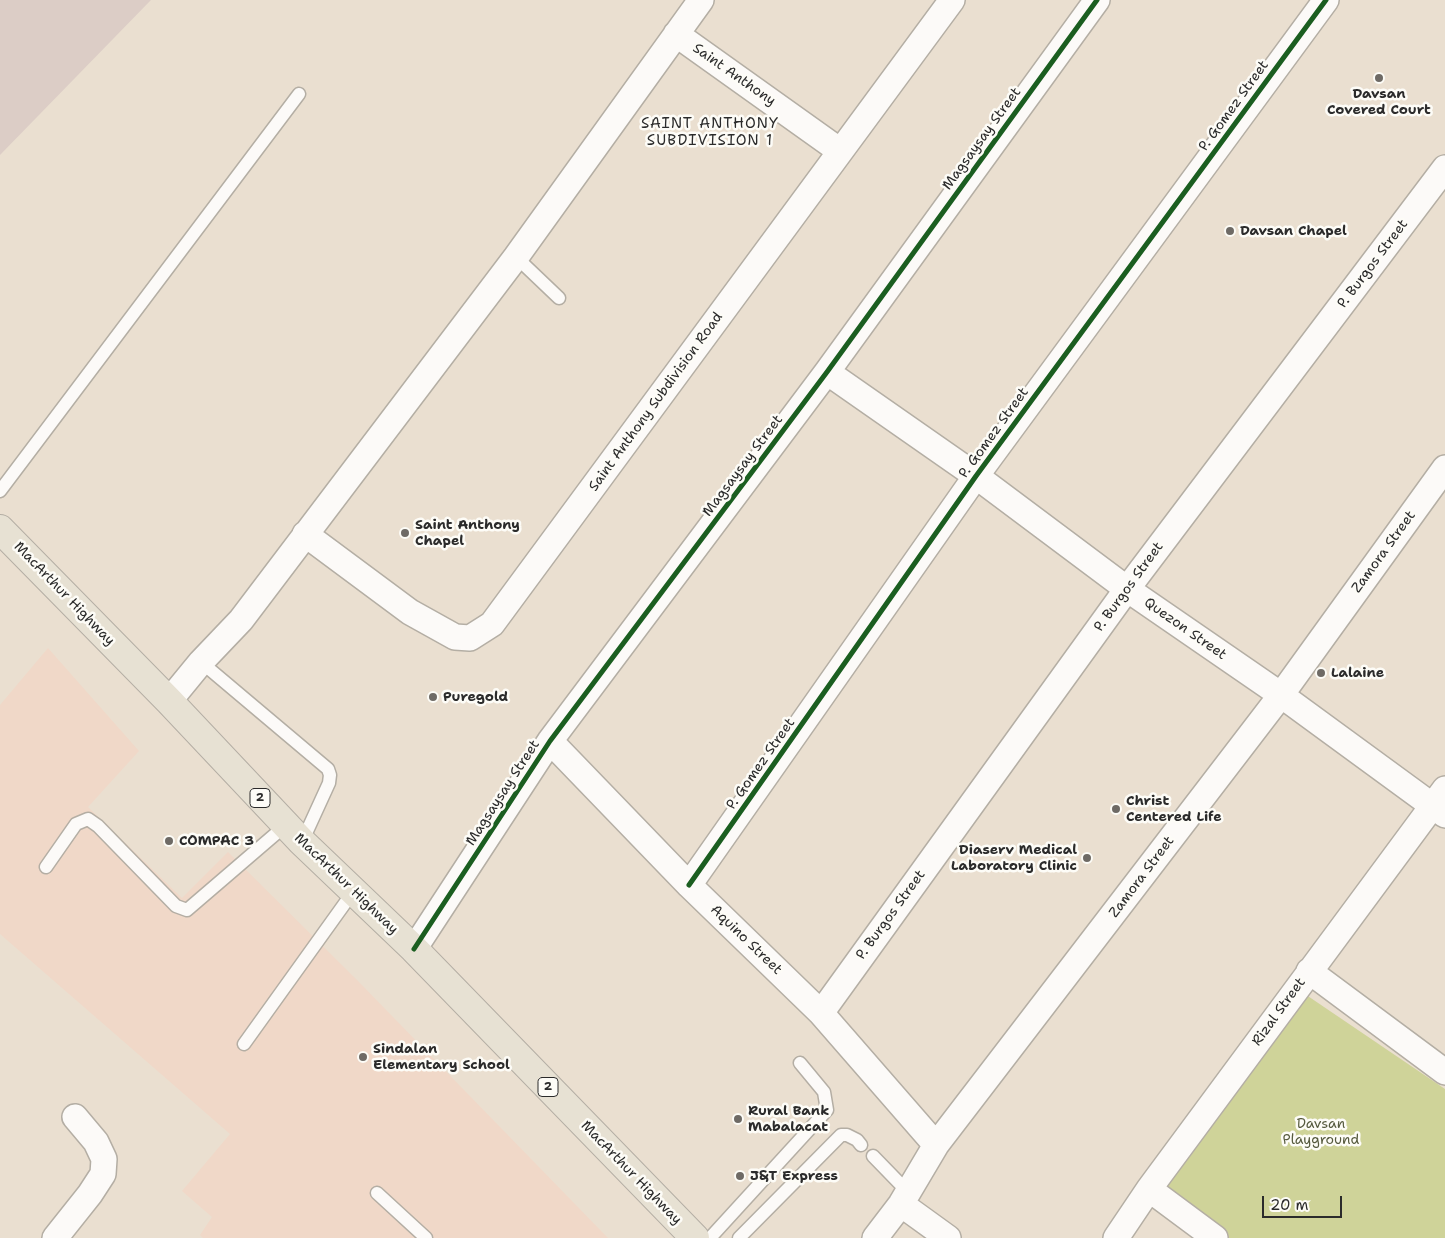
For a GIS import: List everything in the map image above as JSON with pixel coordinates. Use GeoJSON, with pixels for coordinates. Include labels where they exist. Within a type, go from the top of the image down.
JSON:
{"type":"FeatureCollection","features":[{"type":"Feature","properties":{"kind":"highway","name":"MacArthur Highway"},"geometry":{"type":"LineString","coordinates":[[0,528],[169,701],[294,834],[414,950],[694,1238]]}},
{"type":"Feature","properties":{"kind":"street"},"geometry":{"type":"LineString","coordinates":[[169,701],[201,662],[241,620],[516,257],[701,0]]}},
{"type":"Feature","properties":{"kind":"street","name":"Saint Anthony Subdivision Road"},"geometry":{"type":"LineString","coordinates":[[305,534],[410,612],[455,637],[470,638],[492,624],[952,0]]}},
{"type":"Feature","properties":{"kind":"street","name":"Magsaysay Street"},"geometry":{"type":"LineString","coordinates":[[414,950],[550,741],[827,372],[1097,0]]}},
{"type":"Feature","properties":{"kind":"street","name":"P. Gomez Street"},"geometry":{"type":"LineString","coordinates":[[689,885],[976,476],[1326,0]]}},
{"type":"Feature","properties":{"kind":"street","name":"Saint Anthony"},"geometry":{"type":"LineString","coordinates":[[676,34],[840,151]]}},
{"type":"Feature","properties":{"kind":"street","name":"P. Burgos Street"},"geometry":{"type":"LineString","coordinates":[[821,1013],[1127,588],[1445,168]]}},
{"type":"Feature","properties":{"kind":"street","name":"Quezon Street"},"geometry":{"type":"LineString","coordinates":[[827,372],[976,476],[1127,588],[1441,803]]}},
{"type":"Feature","properties":{"kind":"street","name":"Zamora Street"},"geometry":{"type":"LineString","coordinates":[[875,1238],[904,1198],[936,1145],[1281,695],[1445,468]]}},
{"type":"Feature","properties":{"kind":"street","name":"Aquino Street"},"geometry":{"type":"LineString","coordinates":[[550,741],[689,885],[821,1013],[936,1145]]}},
{"type":"Feature","properties":{"kind":"street","name":"Rizal Street"},"geometry":{"type":"LineString","coordinates":[[1116,1238],[1149,1189],[1309,970],[1441,803]]}},
{"type":"Feature","properties":{"kind":"street"},"geometry":{"type":"LineString","coordinates":[[1309,970],[1445,1072]]}},
{"type":"Feature","properties":{"kind":"street"},"geometry":{"type":"LineString","coordinates":[[55,1238],[90,1194],[103,1174],[104,1159],[96,1142],[75,1117]]}},
{"type":"Feature","properties":{"kind":"street"},"geometry":{"type":"LineString","coordinates":[[1149,1189],[1215,1238]]}},
{"type":"Feature","properties":{"kind":"street"},"geometry":{"type":"LineString","coordinates":[[904,1198],[948,1238]]}},
{"type":"Feature","properties":{"kind":"lane"},"geometry":{"type":"LineString","coordinates":[[0,491],[299,94]]}},
{"type":"Feature","properties":{"kind":"lane"},"geometry":{"type":"LineString","coordinates":[[516,257],[559,298]]}},
{"type":"Feature","properties":{"kind":"lane"},"geometry":{"type":"LineString","coordinates":[[46,867],[76,824],[88,819],[98,826],[176,906],[187,910],[294,834],[328,783],[330,775],[328,769],[201,662]]}},
{"type":"Feature","properties":{"kind":"lane"},"geometry":{"type":"LineString","coordinates":[[244,1044],[354,892]]}},
{"type":"Feature","properties":{"kind":"lane"},"geometry":{"type":"LineString","coordinates":[[710,1238],[828,1110],[824,1092],[800,1063]]}},
{"type":"Feature","properties":{"kind":"lane"},"geometry":{"type":"LineString","coordinates":[[739,1238],[841,1136],[847,1135],[857,1140],[861,1145]]}},
{"type":"Feature","properties":{"kind":"lane"},"geometry":{"type":"LineString","coordinates":[[873,1156],[904,1198]]}},
{"type":"Feature","properties":{"kind":"lane"},"geometry":{"type":"LineString","coordinates":[[377,1193],[426,1238]]}},
{"type":"Feature","properties":{"kind":"shaded area"},"geometry":{"type":"Polygon","coordinates":[[[0,0],[151,0],[0,155],[0,0]]]}},
{"type":"Feature","properties":{"kind":"shaded area"},"geometry":{"type":"Polygon","coordinates":[[[48,648],[139,751],[88,807],[182,898],[228,852],[358,981],[608,1238],[203,1238],[200,1235],[212,1217],[182,1191],[230,1134],[0,934],[0,705],[48,648]]]}},
{"type":"Feature","properties":{"kind":"green space","name":"Davsan Playground"},"geometry":{"type":"Polygon","coordinates":[[[1296,988],[1445,1089],[1445,1238],[1229,1238],[1152,1184],[1296,988]]]}},
{"type":"Feature","properties":{"kind":"cycle path"},"geometry":{"type":"LineString","coordinates":[[414,949],[550,741],[827,372],[1097,0]]}},
{"type":"Feature","properties":{"kind":"cycle path"},"geometry":{"type":"LineString","coordinates":[[689,885],[976,476],[1326,0]]}},
{"type":"Feature","properties":{"kind":"place","name":"Davsan Covered Court"},"geometry":{"type":"Point","coordinates":[1379,78]}},
{"type":"Feature","properties":{"kind":"place","name":"Davsan Chapel"},"geometry":{"type":"Point","coordinates":[1230,231]}},
{"type":"Feature","properties":{"kind":"place","name":"Saint Anthony Chapel"},"geometry":{"type":"Point","coordinates":[405,533]}},
{"type":"Feature","properties":{"kind":"place","name":"Lalaine"},"geometry":{"type":"Point","coordinates":[1321,673]}},
{"type":"Feature","properties":{"kind":"place","name":"Puregold"},"geometry":{"type":"Point","coordinates":[433,697]}},
{"type":"Feature","properties":{"kind":"place","name":"Christ Centered Life"},"geometry":{"type":"Point","coordinates":[1116,809]}},
{"type":"Feature","properties":{"kind":"place","name":"COMPAC 3"},"geometry":{"type":"Point","coordinates":[169,841]}},
{"type":"Feature","properties":{"kind":"place","name":"Diaserv Medical Laboratory Clinic"},"geometry":{"type":"Point","coordinates":[1087,858]}},
{"type":"Feature","properties":{"kind":"place","name":"Sindalan Elementary School"},"geometry":{"type":"Point","coordinates":[363,1057]}},
{"type":"Feature","properties":{"kind":"place","name":"Rural Bank Mabalacat"},"geometry":{"type":"Point","coordinates":[738,1119]}},
{"type":"Feature","properties":{"kind":"place","name":"J&T Express"},"geometry":{"type":"Point","coordinates":[740,1176]}},
{"type":"Feature","properties":{"kind":"district","name":"SAINT ANTHONY SUBDIVISION 1"},"geometry":{"type":"Point","coordinates":[710,132]}}]}
